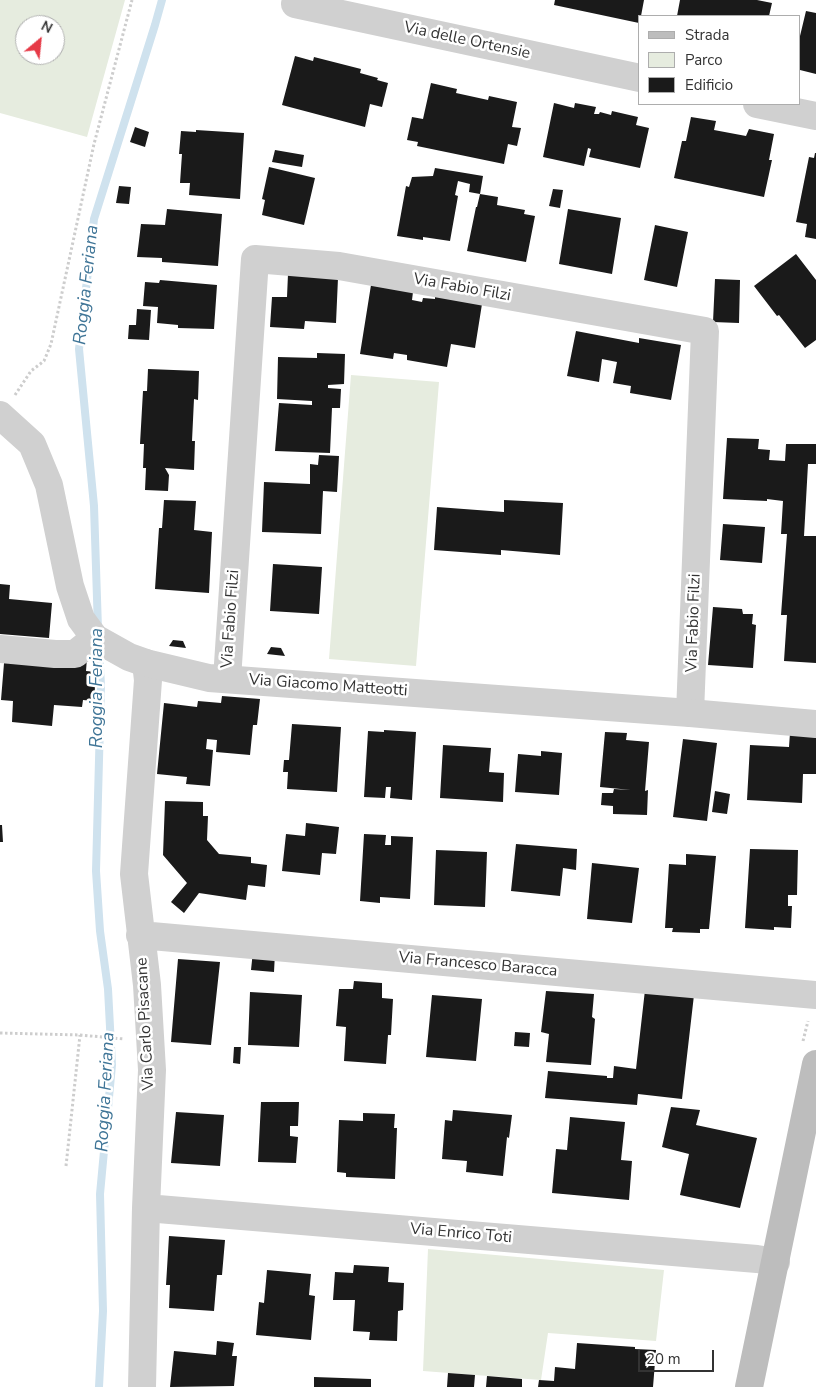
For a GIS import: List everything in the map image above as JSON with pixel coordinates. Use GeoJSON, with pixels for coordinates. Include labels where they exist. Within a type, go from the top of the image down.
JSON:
{"type":"FeatureCollection","features":[{"type":"Feature","properties":{"kind":"main road"},"geometry":{"type":"LineString","coordinates":[[749,1387],[816,1064]]}},
{"type":"Feature","properties":{"kind":"street","name":"Via delle Ortensie"},"geometry":{"type":"LineString","coordinates":[[295,4],[638,78]]}},
{"type":"Feature","properties":{"kind":"street"},"geometry":{"type":"LineString","coordinates":[[763,105],[816,116]]}},
{"type":"Feature","properties":{"kind":"street","name":"Via Fabio Filzi"},"geometry":{"type":"LineString","coordinates":[[227,679],[255,260],[339,266],[705,331],[690,713]]}},
{"type":"Feature","properties":{"kind":"street","name":"Via Giacomo Matteotti"},"geometry":{"type":"LineString","coordinates":[[1,416],[32,444],[49,485],[70,586],[81,619],[95,638],[138,660],[209,678],[816,724]]}},
{"type":"Feature","properties":{"kind":"street"},"geometry":{"type":"LineString","coordinates":[[0,649],[75,654],[95,638]]}},
{"type":"Feature","properties":{"kind":"street","name":"Via Carlo Pisacane"},"geometry":{"type":"LineString","coordinates":[[138,660],[148,680],[134,874],[146,985],[152,1070],[146,1208],[142,1387]]}},
{"type":"Feature","properties":{"kind":"street","name":"Via Francesco Baracca"},"geometry":{"type":"LineString","coordinates":[[140,935],[816,995]]}},
{"type":"Feature","properties":{"kind":"street","name":"Via Enrico Toti"},"geometry":{"type":"LineString","coordinates":[[146,1208],[757,1258],[776,1262]]}},
{"type":"Feature","properties":{"kind":"path"},"geometry":{"type":"LineString","coordinates":[[1,416],[31,371],[44,361],[51,344],[94,144],[132,0]]}},
{"type":"Feature","properties":{"kind":"path"},"geometry":{"type":"LineString","coordinates":[[0,1033],[80,1035],[130,1040]]}},
{"type":"Feature","properties":{"kind":"path"},"geometry":{"type":"LineString","coordinates":[[66,1166],[80,1035]]}},
{"type":"Feature","properties":{"kind":"green space"},"geometry":{"type":"Polygon","coordinates":[[[0,0],[125,0],[87,137],[0,113],[0,0]]]}},
{"type":"Feature","properties":{"kind":"green space"},"geometry":{"type":"Polygon","coordinates":[[[351,375],[439,382],[416,666],[329,659],[351,375]]]}},
{"type":"Feature","properties":{"kind":"green space"},"geometry":{"type":"Polygon","coordinates":[[[428,1249],[664,1270],[656,1341],[548,1333],[541,1380],[423,1371],[428,1249]]]}},
{"type":"Feature","properties":{"kind":"building"},"geometry":{"type":"Polygon","coordinates":[[[555,0],[644,0],[641,15],[638,15],[638,23],[554,5],[555,0]]]}},
{"type":"Feature","properties":{"kind":"building"},"geometry":{"type":"Polygon","coordinates":[[[680,0],[757,0],[772,3],[769,15],[677,15],[680,0]]]}},
{"type":"Feature","properties":{"kind":"building"},"geometry":{"type":"Polygon","coordinates":[[[806,11],[816,13],[816,74],[801,70],[801,32],[806,11]]]}},
{"type":"Feature","properties":{"kind":"building"},"geometry":{"type":"Polygon","coordinates":[[[295,56],[313,61],[314,57],[361,69],[360,73],[388,83],[382,107],[370,104],[365,127],[282,105],[295,56]]]}},
{"type":"Feature","properties":{"kind":"building"},"geometry":{"type":"Polygon","coordinates":[[[431,83],[457,89],[456,93],[488,100],[489,96],[517,102],[512,127],[521,128],[517,146],[508,144],[504,164],[417,146],[418,142],[407,140],[412,117],[423,119],[431,83]]]}},
{"type":"Feature","properties":{"kind":"building"},"geometry":{"type":"Polygon","coordinates":[[[554,103],[574,108],[575,103],[596,107],[594,114],[599,114],[600,112],[611,115],[612,111],[638,117],[636,125],[649,128],[640,168],[589,157],[591,149],[588,148],[584,166],[543,157],[554,103]]]}},
{"type":"Feature","properties":{"kind":"building"},"geometry":{"type":"Polygon","coordinates":[[[691,117],[716,121],[714,130],[746,136],[749,129],[774,134],[769,160],[772,160],[764,197],[674,178],[682,141],[686,141],[691,117]]]}},
{"type":"Feature","properties":{"kind":"building"},"geometry":{"type":"Polygon","coordinates":[[[135,127],[149,132],[145,147],[130,142],[135,127]]]}},
{"type":"Feature","properties":{"kind":"building"},"geometry":{"type":"Polygon","coordinates":[[[196,130],[244,133],[240,199],[189,195],[190,183],[180,183],[182,154],[179,154],[181,131],[196,132],[196,130]]]}},
{"type":"Feature","properties":{"kind":"building"},"geometry":{"type":"Polygon","coordinates":[[[275,150],[304,155],[302,167],[272,162],[275,150]]]}},
{"type":"Feature","properties":{"kind":"building"},"geometry":{"type":"Polygon","coordinates":[[[815,153],[816,239],[805,237],[807,224],[796,222],[809,157],[814,158],[815,153]]]}},
{"type":"Feature","properties":{"kind":"building"},"geometry":{"type":"Polygon","coordinates":[[[269,167],[315,178],[304,225],[262,215],[265,200],[262,199],[269,167]]]}},
{"type":"Feature","properties":{"kind":"building"},"geometry":{"type":"Polygon","coordinates":[[[435,168],[483,176],[480,194],[469,192],[470,184],[458,181],[455,195],[458,196],[450,241],[423,237],[423,240],[397,236],[406,186],[409,187],[412,177],[433,176],[435,168]]]}},
{"type":"Feature","properties":{"kind":"building"},"geometry":{"type":"Polygon","coordinates":[[[119,186],[131,187],[129,204],[116,203],[119,186]]]}},
{"type":"Feature","properties":{"kind":"building"},"geometry":{"type":"Polygon","coordinates":[[[553,189],[563,190],[560,208],[549,206],[553,189]]]}},
{"type":"Feature","properties":{"kind":"building"},"geometry":{"type":"Polygon","coordinates":[[[480,194],[498,197],[497,205],[525,210],[524,214],[535,216],[526,262],[467,251],[480,194]]]}},
{"type":"Feature","properties":{"kind":"building"},"geometry":{"type":"Polygon","coordinates":[[[167,209],[222,214],[218,266],[162,262],[162,258],[137,257],[141,224],[165,225],[167,209]]]}},
{"type":"Feature","properties":{"kind":"building"},"geometry":{"type":"Polygon","coordinates":[[[568,209],[621,218],[612,274],[559,264],[568,209]]]}},
{"type":"Feature","properties":{"kind":"building"},"geometry":{"type":"Polygon","coordinates":[[[655,225],[688,232],[677,287],[644,280],[655,225]]]}},
{"type":"Feature","properties":{"kind":"building"},"geometry":{"type":"Polygon","coordinates":[[[796,254],[816,280],[816,340],[805,348],[754,286],[796,254]]]}},
{"type":"Feature","properties":{"kind":"building"},"geometry":{"type":"Polygon","coordinates":[[[288,274],[338,278],[336,323],[305,321],[304,329],[270,327],[272,297],[287,297],[288,274]]]}},
{"type":"Feature","properties":{"kind":"building"},"geometry":{"type":"Polygon","coordinates":[[[715,279],[740,280],[739,323],[713,322],[715,279]]]}},
{"type":"Feature","properties":{"kind":"building"},"geometry":{"type":"Polygon","coordinates":[[[160,280],[217,285],[214,329],[178,328],[178,325],[157,323],[158,307],[143,306],[145,282],[159,283],[160,280]]]}},
{"type":"Feature","properties":{"kind":"building"},"geometry":{"type":"Polygon","coordinates":[[[371,285],[413,292],[412,300],[422,302],[423,298],[435,299],[435,296],[482,304],[475,348],[451,344],[447,367],[407,360],[407,355],[394,353],[393,359],[360,354],[371,285]]]}},
{"type":"Feature","properties":{"kind":"building"},"geometry":{"type":"Polygon","coordinates":[[[137,309],[151,310],[149,340],[128,339],[129,325],[136,325],[137,309]]]}},
{"type":"Feature","properties":{"kind":"building"},"geometry":{"type":"Polygon","coordinates":[[[576,331],[639,343],[639,338],[681,345],[671,400],[630,393],[631,386],[613,383],[617,362],[602,359],[599,382],[567,376],[576,331]]]}},
{"type":"Feature","properties":{"kind":"building"},"geometry":{"type":"Polygon","coordinates":[[[317,353],[345,354],[344,384],[328,385],[328,388],[341,389],[340,408],[332,408],[330,453],[275,451],[279,403],[312,405],[312,401],[277,399],[278,357],[317,358],[317,353]]]}},
{"type":"Feature","properties":{"kind":"building"},"geometry":{"type":"Polygon","coordinates":[[[148,369],[199,371],[198,400],[194,399],[192,441],[195,441],[194,470],[165,468],[169,475],[168,491],[145,490],[146,468],[143,468],[144,444],[140,444],[143,391],[147,391],[148,369]]]}},
{"type":"Feature","properties":{"kind":"building"},"geometry":{"type":"Polygon","coordinates":[[[727,438],[759,439],[758,449],[770,450],[769,460],[785,461],[786,444],[816,444],[816,464],[808,464],[804,536],[816,536],[816,663],[784,661],[787,615],[781,615],[787,534],[781,534],[783,501],[723,499],[727,438]]]}},
{"type":"Feature","properties":{"kind":"building"},"geometry":{"type":"Polygon","coordinates":[[[319,455],[339,456],[337,492],[323,491],[321,534],[262,532],[264,482],[310,484],[310,464],[318,465],[319,455]]]}},
{"type":"Feature","properties":{"kind":"building"},"geometry":{"type":"Polygon","coordinates":[[[164,500],[196,501],[194,530],[212,532],[209,593],[155,589],[159,528],[162,528],[164,500]]]}},
{"type":"Feature","properties":{"kind":"building"},"geometry":{"type":"Polygon","coordinates":[[[504,500],[563,503],[560,555],[501,550],[501,555],[434,550],[437,507],[504,512],[504,500]]]}},
{"type":"Feature","properties":{"kind":"building"},"geometry":{"type":"Polygon","coordinates":[[[723,524],[765,527],[762,563],[720,560],[723,524]]]}},
{"type":"Feature","properties":{"kind":"building"},"geometry":{"type":"Polygon","coordinates":[[[273,564],[322,567],[319,614],[270,611],[273,564]]]}},
{"type":"Feature","properties":{"kind":"building"},"geometry":{"type":"Polygon","coordinates":[[[0,584],[10,585],[9,599],[52,603],[49,638],[0,634],[0,584]]]}},
{"type":"Feature","properties":{"kind":"building"},"geometry":{"type":"Polygon","coordinates":[[[713,607],[742,609],[743,614],[753,614],[752,624],[756,625],[753,668],[708,665],[713,607]]]}},
{"type":"Feature","properties":{"kind":"building"},"geometry":{"type":"Polygon","coordinates":[[[173,640],[183,641],[186,648],[169,646],[173,640]]]}},
{"type":"Feature","properties":{"kind":"building"},"geometry":{"type":"Polygon","coordinates":[[[271,647],[281,648],[285,656],[267,654],[271,647]]]}},
{"type":"Feature","properties":{"kind":"building"},"geometry":{"type":"Polygon","coordinates":[[[5,651],[87,658],[86,671],[96,672],[94,701],[83,700],[82,707],[54,705],[52,726],[12,722],[13,701],[1,700],[5,651]]]}},
{"type":"Feature","properties":{"kind":"building"},"geometry":{"type":"Polygon","coordinates":[[[222,696],[260,699],[257,725],[253,725],[250,755],[216,752],[217,740],[207,739],[206,749],[213,750],[210,786],[186,784],[187,777],[157,774],[164,703],[197,707],[198,701],[221,703],[222,696]]]}},
{"type":"Feature","properties":{"kind":"building"},"geometry":{"type":"Polygon","coordinates":[[[292,724],[341,727],[337,792],[287,789],[288,772],[283,772],[284,760],[289,760],[292,724]]]}},
{"type":"Feature","properties":{"kind":"building"},"geometry":{"type":"Polygon","coordinates":[[[384,730],[416,732],[412,800],[390,798],[391,787],[386,787],[385,798],[364,797],[368,731],[384,732],[384,730]]]}},
{"type":"Feature","properties":{"kind":"building"},"geometry":{"type":"Polygon","coordinates":[[[605,732],[627,733],[626,740],[649,742],[645,791],[648,790],[647,815],[613,814],[613,806],[601,805],[602,793],[613,793],[614,789],[631,790],[600,787],[605,732]]]}},
{"type":"Feature","properties":{"kind":"building"},"geometry":{"type":"Polygon","coordinates":[[[790,733],[816,734],[816,774],[803,774],[802,803],[747,800],[750,745],[789,747],[790,733]]]}},
{"type":"Feature","properties":{"kind":"building"},"geometry":{"type":"Polygon","coordinates":[[[683,739],[717,743],[707,821],[673,817],[683,739]]]}},
{"type":"Feature","properties":{"kind":"building"},"geometry":{"type":"Polygon","coordinates":[[[443,745],[491,748],[489,772],[504,773],[503,802],[440,798],[443,745]]]}},
{"type":"Feature","properties":{"kind":"building"},"geometry":{"type":"Polygon","coordinates":[[[541,751],[562,753],[559,795],[515,792],[518,754],[541,756],[541,751]]]}},
{"type":"Feature","properties":{"kind":"building"},"geometry":{"type":"Polygon","coordinates":[[[715,791],[730,794],[727,814],[712,812],[715,791]]]}},
{"type":"Feature","properties":{"kind":"building"},"geometry":{"type":"Polygon","coordinates":[[[165,801],[203,802],[203,816],[208,816],[207,840],[219,854],[251,857],[251,863],[267,865],[265,887],[248,885],[246,900],[199,893],[184,913],[171,902],[187,883],[163,855],[165,801]]]}},
{"type":"Feature","properties":{"kind":"building"},"geometry":{"type":"Polygon","coordinates":[[[306,823],[339,827],[336,854],[322,853],[320,875],[282,871],[286,834],[305,836],[306,823]]]}},
{"type":"Feature","properties":{"kind":"building"},"geometry":{"type":"Polygon","coordinates":[[[0,825],[2,825],[3,842],[0,842],[0,825]]]}},
{"type":"Feature","properties":{"kind":"building"},"geometry":{"type":"Polygon","coordinates":[[[364,834],[386,835],[385,845],[391,845],[391,836],[413,837],[410,899],[380,897],[380,903],[360,901],[364,834]]]}},
{"type":"Feature","properties":{"kind":"building"},"geometry":{"type":"Polygon","coordinates":[[[516,844],[577,849],[576,870],[563,868],[560,896],[511,891],[516,844]]]}},
{"type":"Feature","properties":{"kind":"building"},"geometry":{"type":"Polygon","coordinates":[[[750,849],[798,850],[797,895],[788,895],[788,906],[792,906],[791,928],[774,927],[774,930],[745,928],[750,849]]]}},
{"type":"Feature","properties":{"kind":"building"},"geometry":{"type":"Polygon","coordinates":[[[436,850],[487,852],[485,907],[434,905],[436,850]]]}},
{"type":"Feature","properties":{"kind":"building"},"geometry":{"type":"Polygon","coordinates":[[[686,854],[716,856],[709,929],[700,929],[700,933],[672,932],[673,928],[665,928],[669,864],[686,865],[686,854]]]}},
{"type":"Feature","properties":{"kind":"building"},"geometry":{"type":"Polygon","coordinates":[[[592,863],[639,868],[632,923],[587,919],[592,863]]]}},
{"type":"Feature","properties":{"kind":"building"},"geometry":{"type":"Polygon","coordinates":[[[253,951],[275,953],[274,972],[251,970],[253,951]]]}},
{"type":"Feature","properties":{"kind":"building"},"geometry":{"type":"Polygon","coordinates":[[[178,959],[220,962],[211,1045],[171,1042],[178,959]]]}},
{"type":"Feature","properties":{"kind":"building"},"geometry":{"type":"Polygon","coordinates":[[[354,981],[382,983],[382,998],[393,999],[391,1035],[388,1035],[386,1064],[344,1061],[346,1027],[336,1026],[339,989],[353,989],[354,981]]]}},
{"type":"Feature","properties":{"kind":"building"},"geometry":{"type":"Polygon","coordinates":[[[645,990],[694,995],[682,1099],[638,1094],[637,1105],[545,1098],[548,1071],[613,1078],[614,1066],[636,1069],[645,990]]]}},
{"type":"Feature","properties":{"kind":"building"},"geometry":{"type":"Polygon","coordinates":[[[546,991],[594,994],[592,1017],[595,1019],[591,1065],[546,1062],[549,1034],[541,1032],[546,991]]]}},
{"type":"Feature","properties":{"kind":"building"},"geometry":{"type":"Polygon","coordinates":[[[250,992],[302,995],[299,1047],[248,1045],[250,992]]]}},
{"type":"Feature","properties":{"kind":"building"},"geometry":{"type":"Polygon","coordinates":[[[432,995],[482,999],[476,1061],[426,1057],[432,995]]]}},
{"type":"Feature","properties":{"kind":"building"},"geometry":{"type":"Polygon","coordinates":[[[515,1032],[530,1033],[529,1047],[514,1046],[515,1032]]]}},
{"type":"Feature","properties":{"kind":"building"},"geometry":{"type":"Polygon","coordinates":[[[234,1047],[241,1047],[240,1064],[233,1063],[234,1047]]]}},
{"type":"Feature","properties":{"kind":"building"},"geometry":{"type":"Polygon","coordinates":[[[261,1102],[299,1102],[298,1126],[290,1126],[290,1136],[298,1137],[296,1163],[258,1162],[261,1102]]]}},
{"type":"Feature","properties":{"kind":"building"},"geometry":{"type":"Polygon","coordinates":[[[671,1107],[700,1110],[696,1125],[757,1138],[740,1208],[680,1195],[689,1154],[662,1147],[671,1107]]]}},
{"type":"Feature","properties":{"kind":"building"},"geometry":{"type":"Polygon","coordinates":[[[453,1110],[512,1115],[509,1138],[507,1137],[503,1176],[466,1172],[467,1161],[442,1159],[445,1120],[452,1121],[453,1110]]]}},
{"type":"Feature","properties":{"kind":"building"},"geometry":{"type":"Polygon","coordinates":[[[176,1112],[224,1115],[220,1166],[171,1163],[176,1112]]]}},
{"type":"Feature","properties":{"kind":"building"},"geometry":{"type":"Polygon","coordinates":[[[363,1113],[395,1114],[394,1128],[397,1128],[395,1179],[346,1177],[346,1173],[337,1172],[339,1120],[363,1121],[363,1113]]]}},
{"type":"Feature","properties":{"kind":"building"},"geometry":{"type":"Polygon","coordinates":[[[570,1117],[625,1122],[621,1160],[632,1161],[629,1200],[552,1193],[556,1149],[567,1150],[570,1117]]]}},
{"type":"Feature","properties":{"kind":"building"},"geometry":{"type":"Polygon","coordinates":[[[169,1236],[225,1240],[222,1275],[217,1275],[214,1311],[169,1308],[170,1285],[166,1285],[169,1236]]]}},
{"type":"Feature","properties":{"kind":"building"},"geometry":{"type":"Polygon","coordinates":[[[354,1265],[389,1267],[388,1282],[404,1283],[403,1310],[398,1311],[397,1341],[369,1340],[370,1332],[353,1331],[355,1300],[333,1300],[335,1272],[353,1273],[354,1265]]]}},
{"type":"Feature","properties":{"kind":"building"},"geometry":{"type":"Polygon","coordinates":[[[267,1270],[311,1274],[309,1295],[315,1296],[311,1340],[256,1335],[259,1302],[264,1303],[267,1270]]]}},
{"type":"Feature","properties":{"kind":"building"},"geometry":{"type":"Polygon","coordinates":[[[217,1341],[234,1343],[232,1356],[237,1356],[234,1386],[170,1387],[174,1351],[216,1355],[217,1341]]]}},
{"type":"Feature","properties":{"kind":"building"},"geometry":{"type":"Polygon","coordinates":[[[577,1343],[656,1350],[653,1387],[538,1387],[539,1380],[554,1381],[555,1367],[575,1369],[577,1343]]]}},
{"type":"Feature","properties":{"kind":"building"},"geometry":{"type":"Polygon","coordinates":[[[448,1373],[475,1375],[474,1387],[447,1387],[448,1373]]]}},
{"type":"Feature","properties":{"kind":"building"},"geometry":{"type":"Polygon","coordinates":[[[487,1376],[522,1379],[522,1387],[486,1387],[487,1376]]]}},
{"type":"Feature","properties":{"kind":"building"},"geometry":{"type":"Polygon","coordinates":[[[314,1377],[371,1379],[371,1387],[314,1387],[314,1377]]]}},
{"type":"Feature","properties":{"kind":"waterway","name":"Roggia Feriana"},"geometry":{"type":"LineString","coordinates":[[98,629],[94,506],[79,349],[94,219],[162,0]]}},
{"type":"Feature","properties":{"kind":"waterway","name":"Roggia Feriana"},"geometry":{"type":"LineString","coordinates":[[99,648],[101,686],[96,871],[100,931],[108,989],[112,1065],[100,1194],[103,1311],[99,1387]]}}]}
